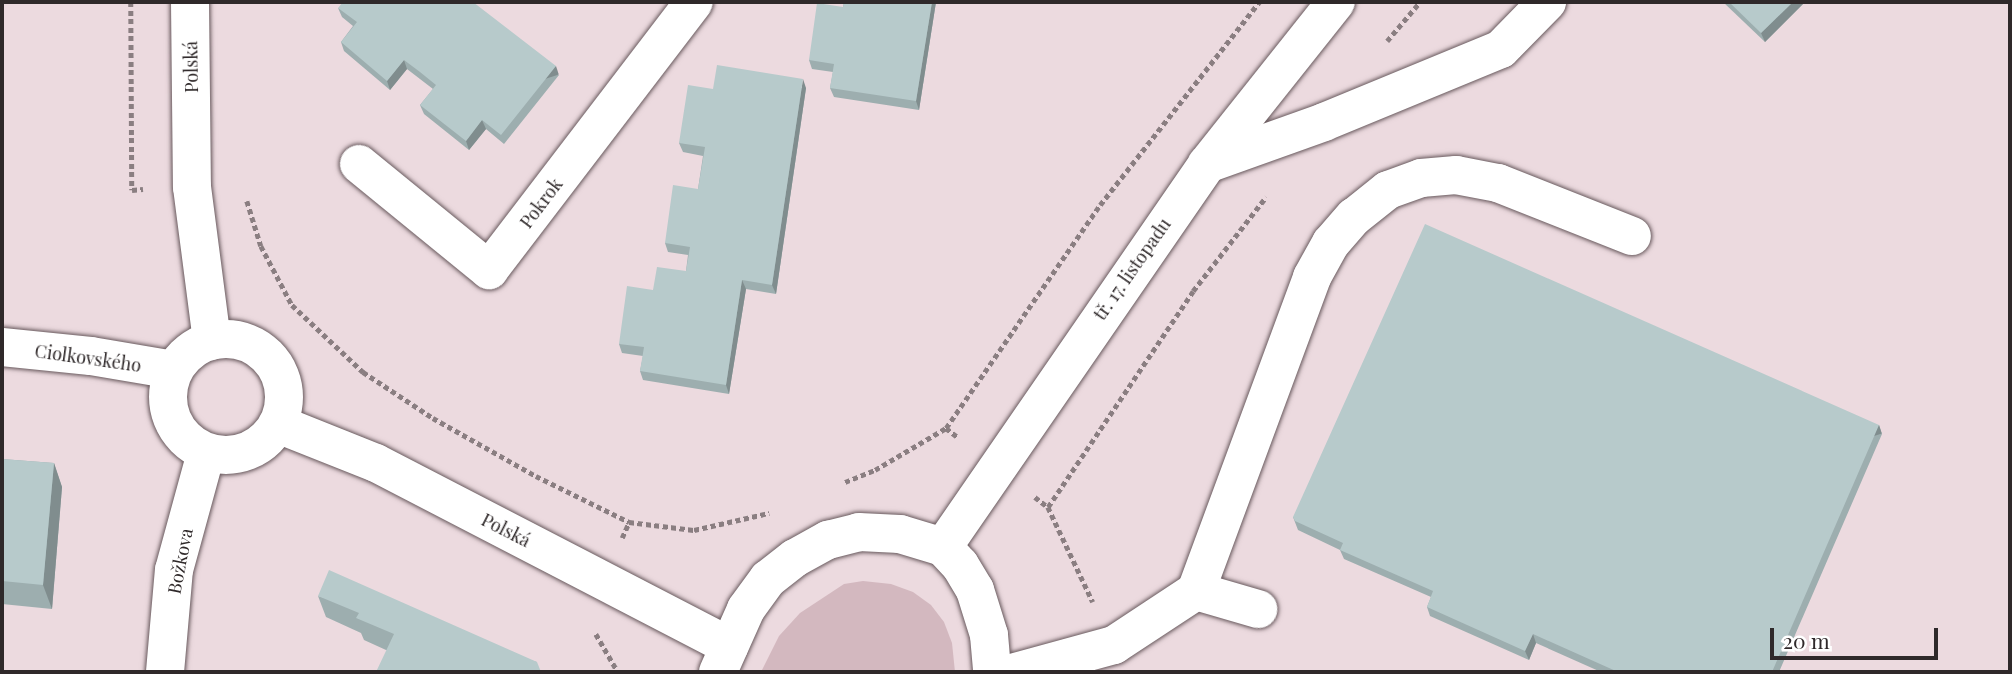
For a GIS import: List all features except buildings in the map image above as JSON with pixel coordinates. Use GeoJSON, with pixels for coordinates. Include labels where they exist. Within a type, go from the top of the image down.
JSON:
{"type":"FeatureCollection","features":[{"type":"Feature","properties":{"kind":"street","name":"Polská"},"geometry":{"type":"LineString","coordinates":[[190,2],[192,187],[212,341]]}},
{"type":"Feature","properties":{"kind":"street","name":"Pokrok"},"geometry":{"type":"LineString","coordinates":[[359,164],[489,270],[694,2]]}},
{"type":"Feature","properties":{"kind":"street","name":"tř. 17. listopadu"},"geometry":{"type":"LineString","coordinates":[[943,547],[1207,164],[1336,2]]}},
{"type":"Feature","properties":{"kind":"street"},"geometry":{"type":"LineString","coordinates":[[1207,164],[1324,122],[1501,49],[1547,2]]}},
{"type":"Feature","properties":{"kind":"street"},"geometry":{"type":"LineString","coordinates":[[1015,672],[1114,645],[1196,592],[1312,277],[1331,243],[1354,217],[1388,190],[1421,178],[1456,175],[1498,183],[1632,236]]}},
{"type":"Feature","properties":{"kind":"street"},"geometry":{"type":"LineString","coordinates":[[231,338],[249,344],[271,361],[284,387],[284,406],[278,424],[269,438],[240,455],[206,453],[180,433],[172,419],[168,386],[174,370],[183,357],[212,341],[231,338]]}},
{"type":"Feature","properties":{"kind":"street","name":"Ciolkovského"},"geometry":{"type":"LineString","coordinates":[[2,347],[91,356],[174,370]]}},
{"type":"Feature","properties":{"kind":"street","name":"Polská"},"geometry":{"type":"LineString","coordinates":[[278,424],[376,463],[724,659]]}},
{"type":"Feature","properties":{"kind":"street","name":"Božkova"},"geometry":{"type":"LineString","coordinates":[[165,672],[174,570],[206,453]]}},
{"type":"Feature","properties":{"kind":"street"},"geometry":{"type":"LineString","coordinates":[[724,659],[746,609],[768,579],[795,558],[828,540],[859,532],[900,534],[943,547],[960,565],[975,590],[989,635],[992,672]]}},
{"type":"Feature","properties":{"kind":"street"},"geometry":{"type":"LineString","coordinates":[[1196,592],[1258,609]]}},
{"type":"Feature","properties":{"kind":"path"},"geometry":{"type":"LineString","coordinates":[[839,484],[875,470],[946,428],[1100,205],[1259,2]]}},
{"type":"Feature","properties":{"kind":"path"},"geometry":{"type":"LineString","coordinates":[[1381,48],[1420,2]]}},
{"type":"Feature","properties":{"kind":"path"},"geometry":{"type":"LineString","coordinates":[[192,187],[242,187],[261,246],[292,305],[363,372],[433,418],[536,476],[629,522],[694,530],[781,509]]}},
{"type":"Feature","properties":{"kind":"path"},"geometry":{"type":"LineString","coordinates":[[1048,507],[1192,291],[1269,193]]}},
{"type":"Feature","properties":{"kind":"path"},"geometry":{"type":"LineString","coordinates":[[946,428],[1048,507],[1114,645]]}},
{"type":"Feature","properties":{"kind":"shaded area"},"geometry":{"type":"Polygon","coordinates":[[[863,581],[891,584],[913,592],[931,605],[944,622],[952,643],[955,672],[761,672],[779,636],[800,613],[844,584],[863,581]]]}}]}
